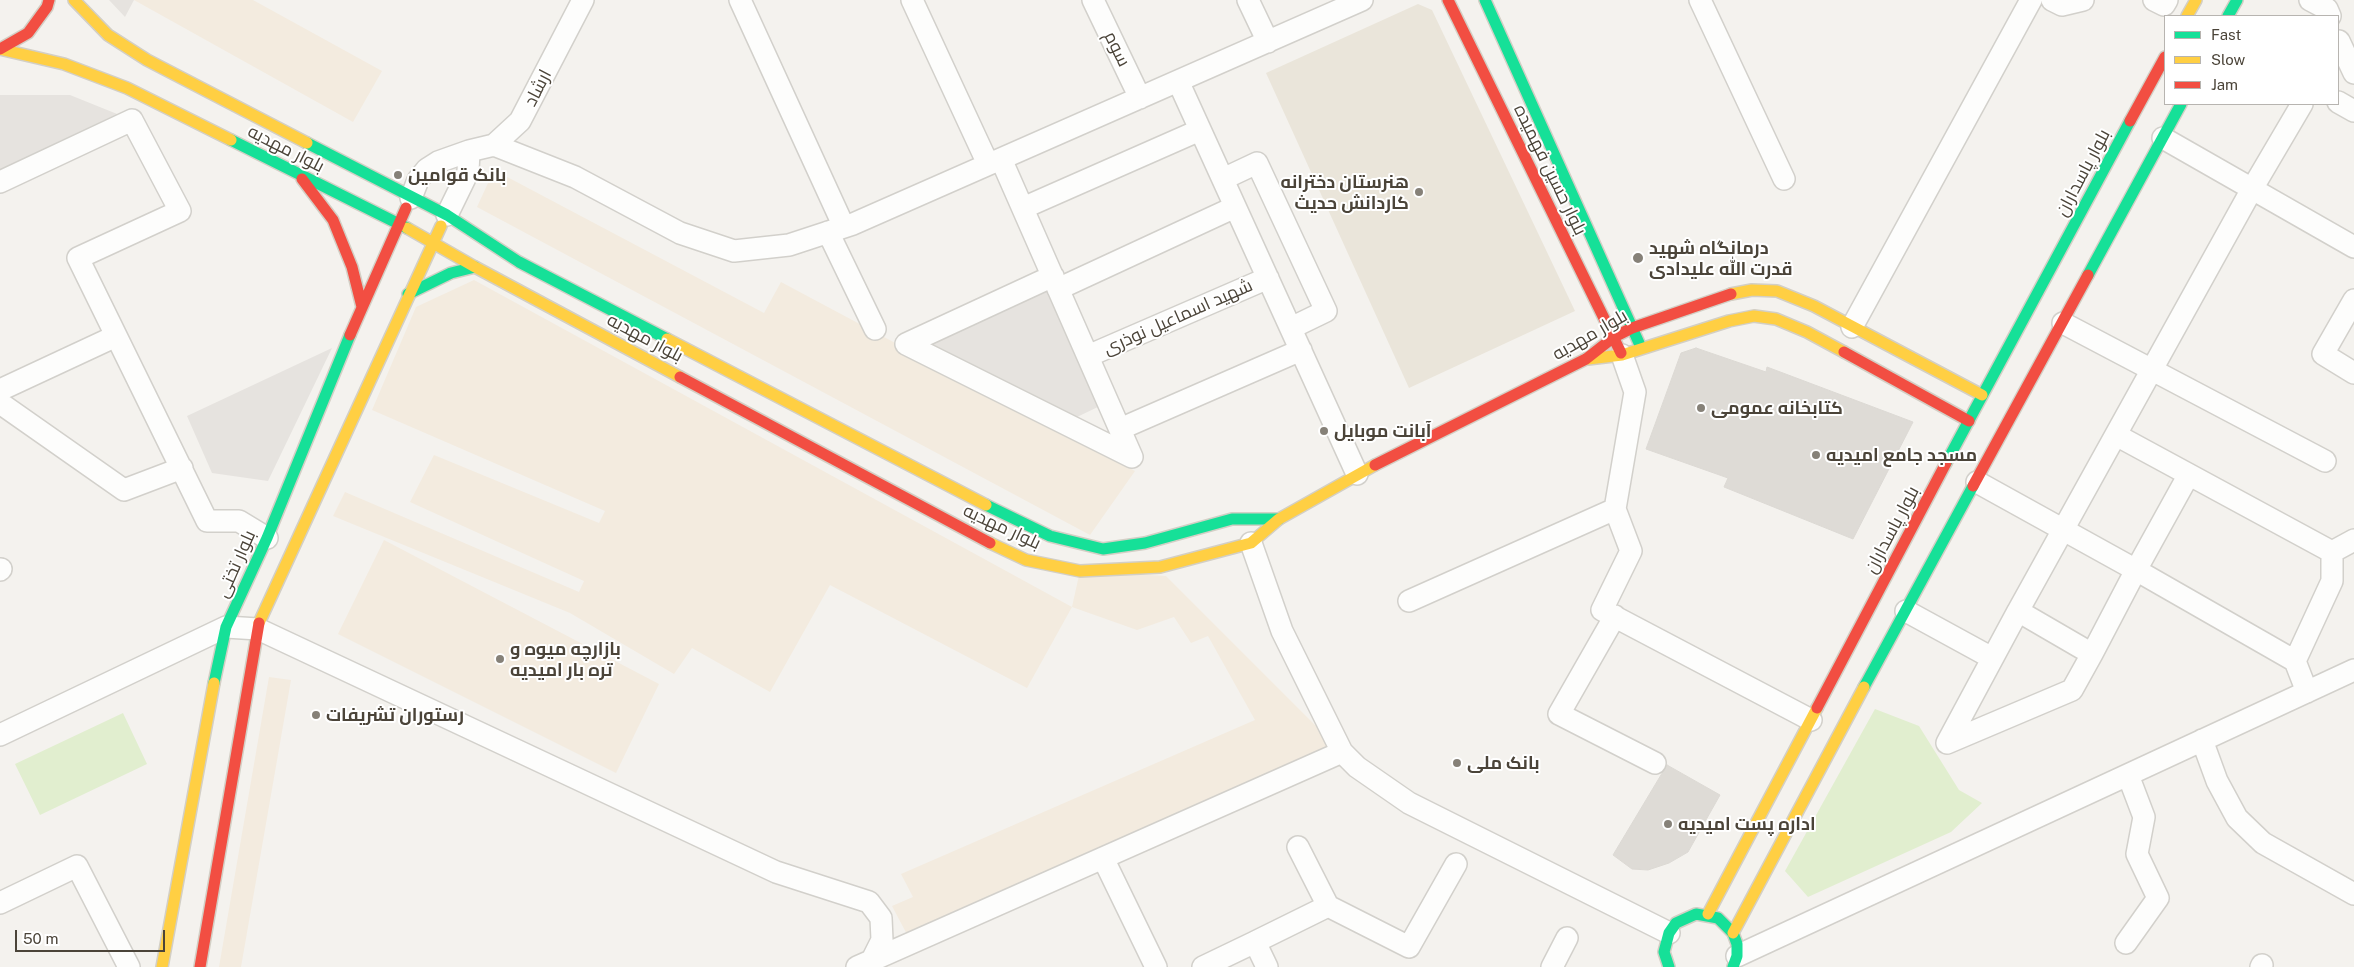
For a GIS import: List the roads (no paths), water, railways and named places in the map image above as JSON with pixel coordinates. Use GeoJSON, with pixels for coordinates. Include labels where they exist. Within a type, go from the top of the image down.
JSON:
{"type":"FeatureCollection","features":[{"type":"Feature","properties":{"kind":"street"},"geometry":{"type":"LineString","coordinates":[[0,49],[28,33],[47,7],[49,0]]}},
{"type":"Feature","properties":{"kind":"street","name":"بلوار مهدیه"},"geometry":{"type":"LineString","coordinates":[[74,0],[108,35],[147,60],[447,216],[519,262],[995,510],[1050,536],[1103,549],[1145,543],[1232,519],[1279,519]]}},
{"type":"Feature","properties":{"kind":"street","name":"ارشاد"},"geometry":{"type":"LineString","coordinates":[[411,198],[418,180],[427,169],[469,151],[494,145],[520,121],[583,0]]}},
{"type":"Feature","properties":{"kind":"street"},"geometry":{"type":"LineString","coordinates":[[740,0],[836,229],[875,329]]}},
{"type":"Feature","properties":{"kind":"street"},"geometry":{"type":"LineString","coordinates":[[912,0],[995,162],[1023,208],[1055,283],[1132,457],[906,344],[1055,283],[1235,207]]}},
{"type":"Feature","properties":{"kind":"street","name":"سوم"},"geometry":{"type":"LineString","coordinates":[[1094,0],[1140,98]]}},
{"type":"Feature","properties":{"kind":"street"},"geometry":{"type":"LineString","coordinates":[[1248,0],[1268,42]]}},
{"type":"Feature","properties":{"kind":"street"},"geometry":{"type":"LineString","coordinates":[[494,145],[575,177],[680,233],[734,251],[789,245],[836,229],[995,162],[1362,0]]}},
{"type":"Feature","properties":{"kind":"street","name":"بلوار حسین فهمیده"},"geometry":{"type":"LineString","coordinates":[[1448,0],[1626,346]]}},
{"type":"Feature","properties":{"kind":"street","name":"بلوار حسین فهمیده"},"geometry":{"type":"LineString","coordinates":[[1485,0],[1614,284],[1632,328],[1626,346]]}},
{"type":"Feature","properties":{"kind":"street"},"geometry":{"type":"LineString","coordinates":[[1700,0],[1784,180]]}},
{"type":"Feature","properties":{"kind":"street"},"geometry":{"type":"LineString","coordinates":[[1852,327],[2031,0]]}},
{"type":"Feature","properties":{"kind":"street"},"geometry":{"type":"LineString","coordinates":[[2052,0],[2062,5],[2080,0]]}},
{"type":"Feature","properties":{"kind":"street"},"geometry":{"type":"LineString","coordinates":[[2154,0],[2164,5],[2167,0]]}},
{"type":"Feature","properties":{"kind":"street"},"geometry":{"type":"LineString","coordinates":[[2188,15],[2196,0]]}},
{"type":"Feature","properties":{"kind":"street"},"geometry":{"type":"LineString","coordinates":[[2229,15],[2237,0]]}},
{"type":"Feature","properties":{"kind":"street"},"geometry":{"type":"LineString","coordinates":[[2310,0],[2327,9],[2330,15]]}},
{"type":"Feature","properties":{"kind":"street"},"geometry":{"type":"LineString","coordinates":[[2339,43],[2354,73]]}},
{"type":"Feature","properties":{"kind":"street","name":"بلوار مهدیه"},"geometry":{"type":"LineString","coordinates":[[0,49],[64,64],[127,88],[399,223],[475,267],[966,531],[1026,560],[1080,571],[1160,567],[1251,543],[1279,519],[1357,474],[1586,359],[1626,346],[1754,316],[1776,319],[1807,332],[1969,421]]}},
{"type":"Feature","properties":{"kind":"street","name":"بلوار پاسداران"},"geometry":{"type":"LineString","coordinates":[[1708,914],[1982,395],[2164,59]]}},
{"type":"Feature","properties":{"kind":"street"},"geometry":{"type":"LineString","coordinates":[[1178,81],[1357,474]]}},
{"type":"Feature","properties":{"kind":"street"},"geometry":{"type":"LineString","coordinates":[[2339,103],[2354,111]]}},
{"type":"Feature","properties":{"kind":"street"},"geometry":{"type":"LineString","coordinates":[[1733,933],[1757,885],[2180,105]]}},
{"type":"Feature","properties":{"kind":"street"},"geometry":{"type":"LineString","coordinates":[[2188,476],[2072,690],[1947,743],[1992,658],[2252,189],[2301,105]]}},
{"type":"Feature","properties":{"kind":"street"},"geometry":{"type":"LineString","coordinates":[[0,182],[132,120],[180,211],[78,258],[207,520],[239,521],[267,538]]}},
{"type":"Feature","properties":{"kind":"street"},"geometry":{"type":"LineString","coordinates":[[1023,208],[1200,130]]}},
{"type":"Feature","properties":{"kind":"street"},"geometry":{"type":"LineString","coordinates":[[2163,138],[2354,247]]}},
{"type":"Feature","properties":{"kind":"street"},"geometry":{"type":"LineString","coordinates":[[200,967],[260,617],[432,242],[468,172],[469,151]]}},
{"type":"Feature","properties":{"kind":"street"},"geometry":{"type":"LineString","coordinates":[[1223,179],[1257,163],[1326,311],[1290,328]]}},
{"type":"Feature","properties":{"kind":"street"},"geometry":{"type":"LineString","coordinates":[[299,175],[333,220],[352,267],[362,307]]}},
{"type":"Feature","properties":{"kind":"street","name":"بلوار تختی"},"geometry":{"type":"LineString","coordinates":[[162,967],[212,690],[226,628],[267,538],[362,307],[411,198]]}},
{"type":"Feature","properties":{"kind":"street"},"geometry":{"type":"LineString","coordinates":[[408,294],[451,273],[475,267]]}},
{"type":"Feature","properties":{"kind":"street","name":"شهید اسماعیل نوذری"},"geometry":{"type":"LineString","coordinates":[[1088,356],[1268,278]]}},
{"type":"Feature","properties":{"kind":"street","name":"بلوار مهدیه"},"geometry":{"type":"LineString","coordinates":[[1626,346],[1632,328],[1723,296],[1752,290],[1777,291],[1814,306],[1982,395]]}},
{"type":"Feature","properties":{"kind":"street"},"geometry":{"type":"LineString","coordinates":[[2354,300],[2323,354],[2354,373]]}},
{"type":"Feature","properties":{"kind":"street"},"geometry":{"type":"LineString","coordinates":[[2063,323],[2153,368],[2325,461]]}},
{"type":"Feature","properties":{"kind":"street"},"geometry":{"type":"LineString","coordinates":[[0,390],[116,336]]}},
{"type":"Feature","properties":{"kind":"street"},"geometry":{"type":"LineString","coordinates":[[1586,359],[1626,346],[1635,392],[1615,509],[1631,551],[1602,610],[1811,720]]}},
{"type":"Feature","properties":{"kind":"street"},"geometry":{"type":"LineString","coordinates":[[1120,429],[1300,350]]}},
{"type":"Feature","properties":{"kind":"street"},"geometry":{"type":"LineString","coordinates":[[0,403],[124,490],[182,468]]}},
{"type":"Feature","properties":{"kind":"street"},"geometry":{"type":"LineString","coordinates":[[2116,435],[2188,476],[2332,552]]}},
{"type":"Feature","properties":{"kind":"street"},"geometry":{"type":"LineString","coordinates":[[1977,482],[2295,661],[2307,692]]}},
{"type":"Feature","properties":{"kind":"street"},"geometry":{"type":"LineString","coordinates":[[1409,602],[1615,509]]}},
{"type":"Feature","properties":{"kind":"street"},"geometry":{"type":"LineString","coordinates":[[2332,552],[2354,540]]}},
{"type":"Feature","properties":{"kind":"street"},"geometry":{"type":"LineString","coordinates":[[1251,543],[1282,631],[1342,752],[1357,767],[1409,803],[1669,932]]}},
{"type":"Feature","properties":{"kind":"street"},"geometry":{"type":"LineString","coordinates":[[2295,661],[2332,581],[2332,552]]}},
{"type":"Feature","properties":{"kind":"street"},"geometry":{"type":"LineString","coordinates":[[1906,611],[1992,658]]}},
{"type":"Feature","properties":{"kind":"street"},"geometry":{"type":"LineString","coordinates":[[2018,612],[2092,654]]}},
{"type":"Feature","properties":{"kind":"street"},"geometry":{"type":"LineString","coordinates":[[1615,616],[1559,714],[1655,763]]}},
{"type":"Feature","properties":{"kind":"street"},"geometry":{"type":"LineString","coordinates":[[0,735],[226,628],[258,629],[776,872],[869,902],[881,918],[911,942]]}},
{"type":"Feature","properties":{"kind":"street"},"geometry":{"type":"LineString","coordinates":[[1735,962],[2202,740],[2354,670]]}},
{"type":"Feature","properties":{"kind":"street"},"geometry":{"type":"LineString","coordinates":[[2202,740],[2217,781],[2237,818],[2263,843],[2354,894]]}},
{"type":"Feature","properties":{"kind":"street"},"geometry":{"type":"LineString","coordinates":[[864,963],[1342,752]]}},
{"type":"Feature","properties":{"kind":"street"},"geometry":{"type":"LineString","coordinates":[[2126,943],[2158,898],[2137,854],[2144,816],[2128,775]]}},
{"type":"Feature","properties":{"kind":"street"},"geometry":{"type":"LineString","coordinates":[[1298,847],[1328,906],[1409,947],[1456,864]]}},
{"type":"Feature","properties":{"kind":"street"},"geometry":{"type":"LineString","coordinates":[[1103,858],[1156,967]]}},
{"type":"Feature","properties":{"kind":"street"},"geometry":{"type":"LineString","coordinates":[[0,903],[77,866],[129,967]]}},
{"type":"Feature","properties":{"kind":"street"},"geometry":{"type":"LineString","coordinates":[[1203,967],[1328,906]]}},
{"type":"Feature","properties":{"kind":"street"},"geometry":{"type":"LineString","coordinates":[[1666,965],[1664,952],[1669,932],[1676,923],[1685,917],[1696,914],[1708,914],[1722,921],[1733,933],[1737,944],[1735,962]]}},
{"type":"Feature","properties":{"kind":"street"},"geometry":{"type":"LineString","coordinates":[[864,963],[882,940],[881,918]]}},
{"type":"Feature","properties":{"kind":"street"},"geometry":{"type":"LineString","coordinates":[[1552,967],[1568,938]]}},
{"type":"Feature","properties":{"kind":"street"},"geometry":{"type":"LineString","coordinates":[[1255,942],[1267,967]]}},
{"type":"Feature","properties":{"kind":"place","name":"بانک قوامین"},"geometry":{"type":"Point","coordinates":[398,175]}},
{"type":"Feature","properties":{"kind":"place","name":"هنرستان دخترانه کاردانش حدیث"},"geometry":{"type":"Point","coordinates":[1419,192]}},
{"type":"Feature","properties":{"kind":"place","name":"درمانگاه شهید قدرت الله علیدادی"},"geometry":{"type":"Point","coordinates":[1638,258]}},
{"type":"Feature","properties":{"kind":"place","name":"کتابخانه عمومی"},"geometry":{"type":"Point","coordinates":[1701,408]}},
{"type":"Feature","properties":{"kind":"place","name":"آبانت موبایل"},"geometry":{"type":"Point","coordinates":[1324,431]}},
{"type":"Feature","properties":{"kind":"place","name":"مسجد جامع امیدیه"},"geometry":{"type":"Point","coordinates":[1816,455]}},
{"type":"Feature","properties":{"kind":"place","name":"بازارچه میوه و تره بار امیدیه"},"geometry":{"type":"Point","coordinates":[500,659]}},
{"type":"Feature","properties":{"kind":"place","name":"رستوران تشریفات"},"geometry":{"type":"Point","coordinates":[316,715]}},
{"type":"Feature","properties":{"kind":"place","name":"بانک ملی"},"geometry":{"type":"Point","coordinates":[1457,763]}},
{"type":"Feature","properties":{"kind":"place","name":"اداره پست امیدیه"},"geometry":{"type":"Point","coordinates":[1668,824]}}]}
